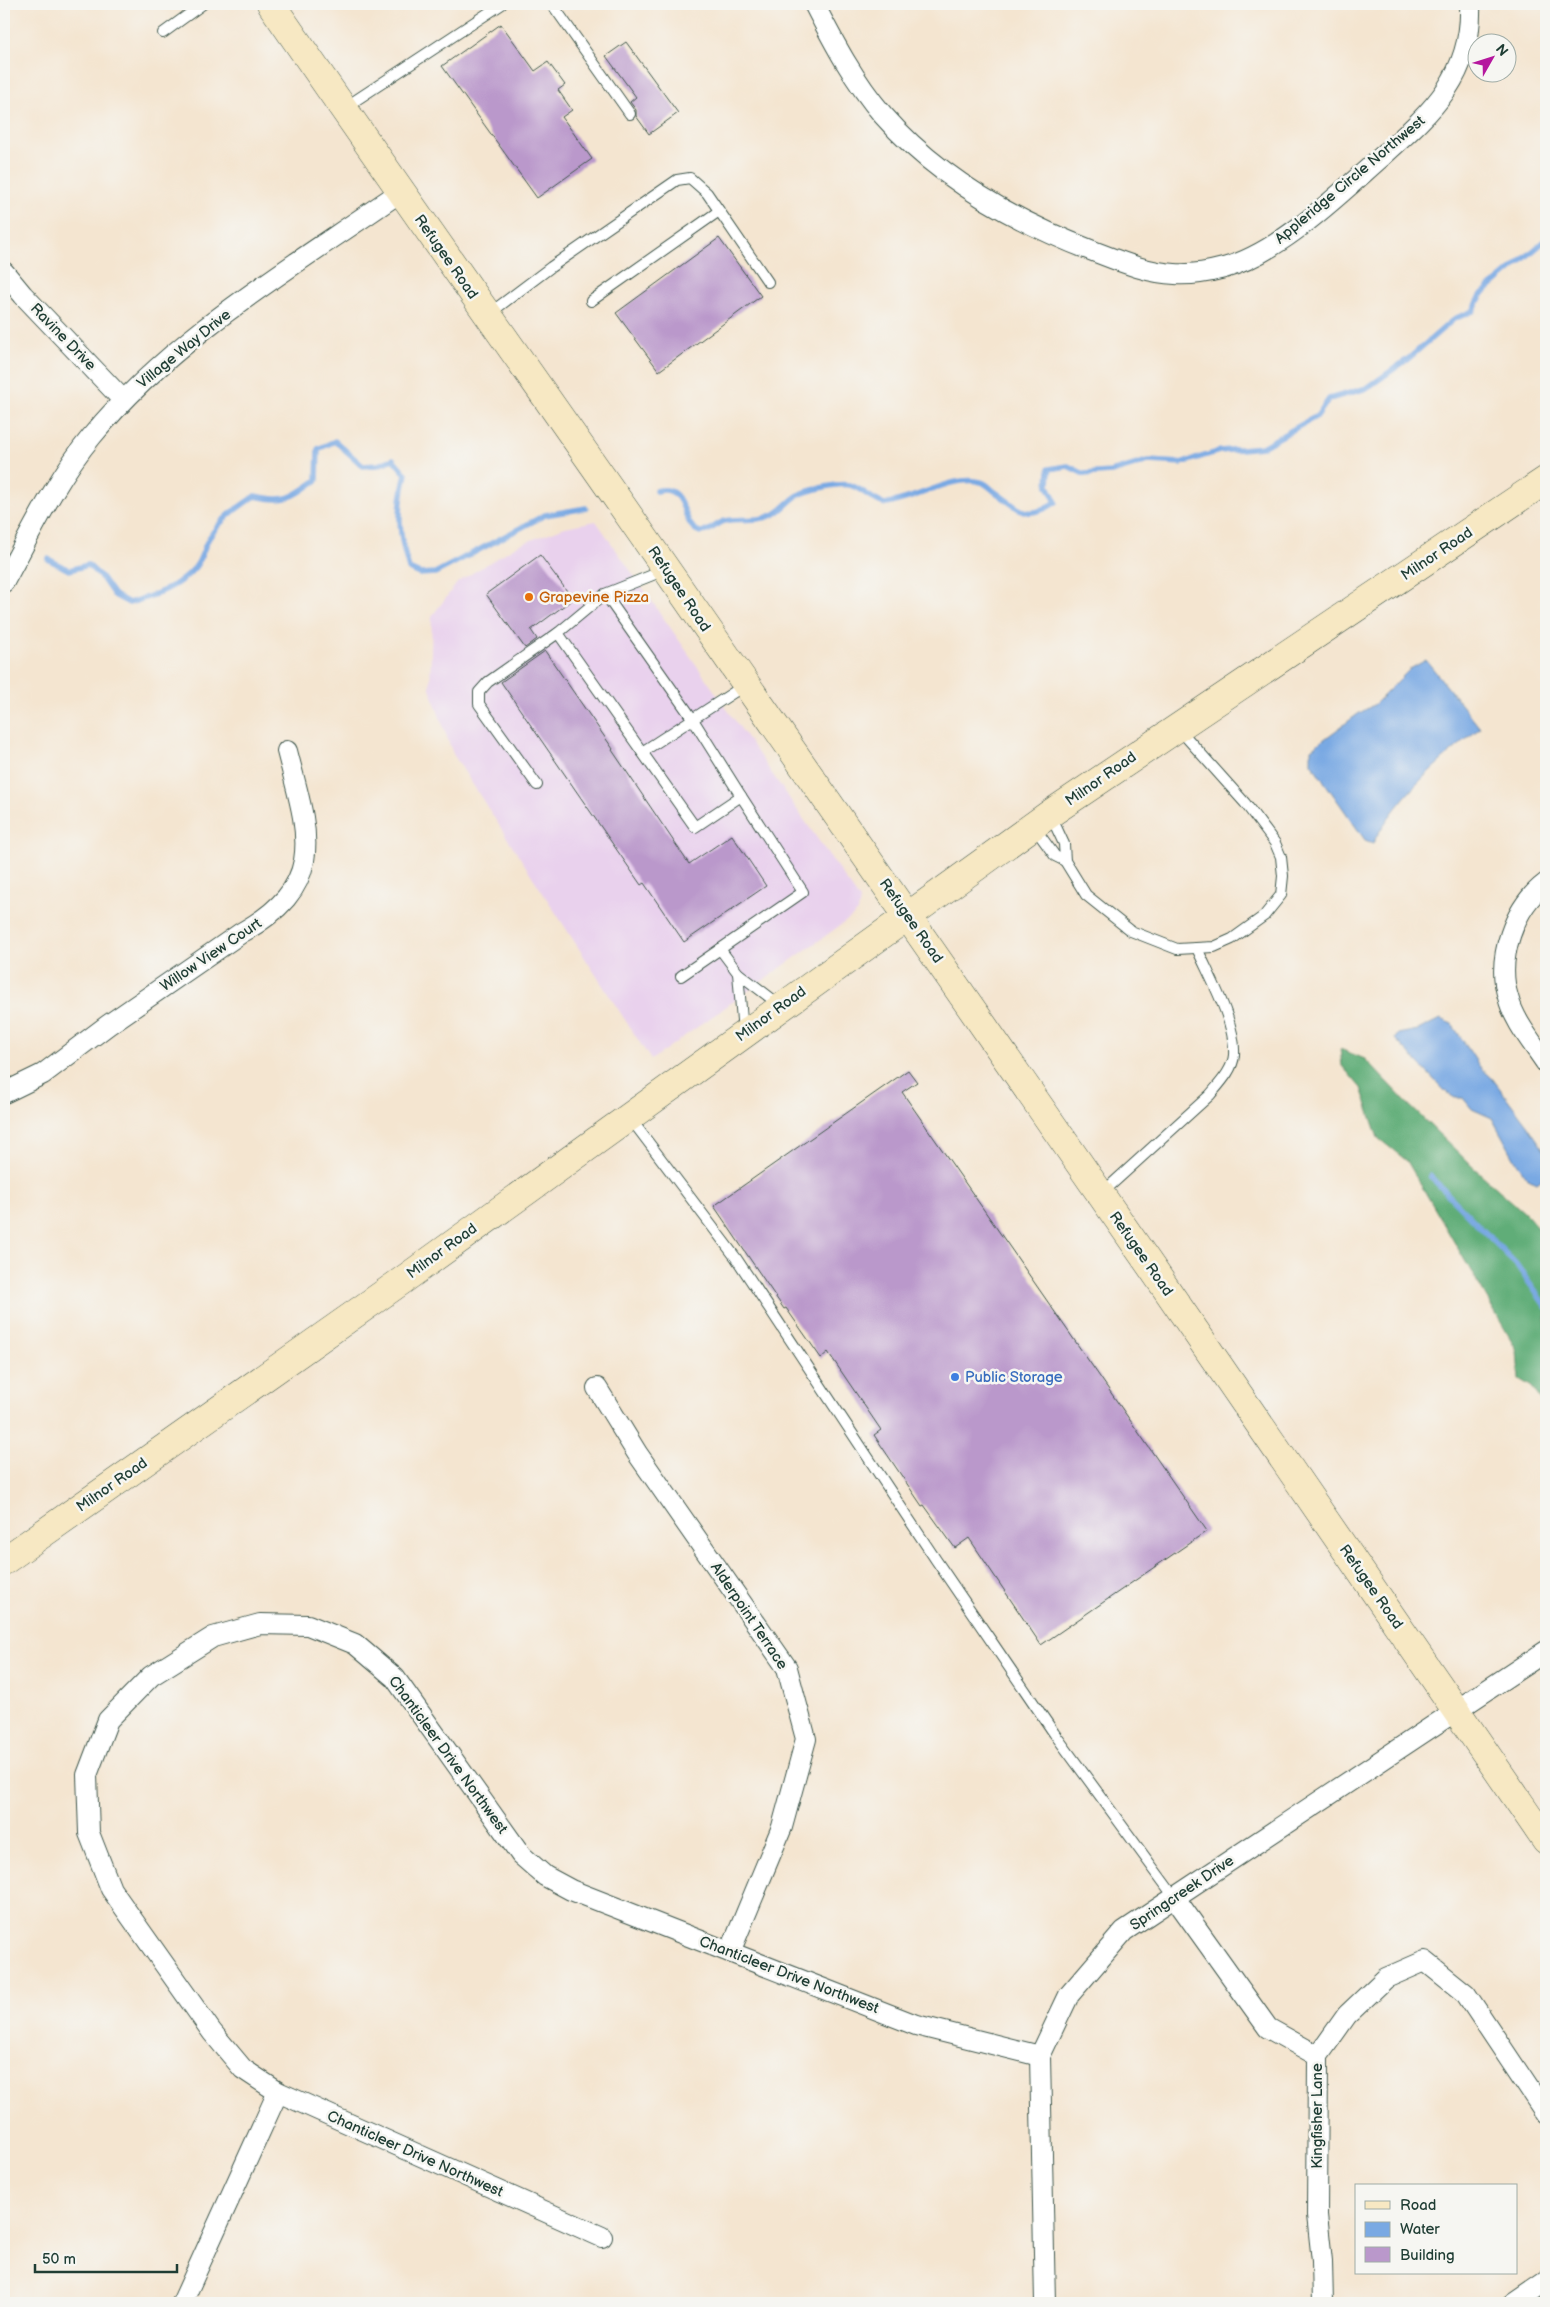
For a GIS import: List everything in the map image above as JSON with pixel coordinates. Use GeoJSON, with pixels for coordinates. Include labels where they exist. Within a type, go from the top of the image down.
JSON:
{"type":"FeatureCollection","features":[{"type":"Feature","properties":{"kind":"main road","name":"Refugee Road"},"geometry":{"type":"LineString","coordinates":[[271,4],[400,192],[666,569],[1100,1194],[1458,1710],[1546,1841]]}},
{"type":"Feature","properties":{"kind":"main road","name":"Milnor Road"},"geometry":{"type":"LineString","coordinates":[[4,1561],[403,1280],[781,1006],[1042,820],[1177,727],[1546,480]]}},
{"type":"Feature","properties":{"kind":"street","name":"Appleridge Circle Northwest"},"geometry":{"type":"LineString","coordinates":[[814,4],[835,45],[866,93],[902,135],[945,172],[996,206],[1064,240],[1143,269],[1174,274],[1198,273],[1225,268],[1257,255],[1275,244],[1362,174],[1425,118],[1443,97],[1457,73],[1467,47],[1471,19],[1470,4]]}},
{"type":"Feature","properties":{"kind":"street","name":"Village Way Drive"},"geometry":{"type":"LineString","coordinates":[[4,582],[50,496],[90,437],[155,368],[329,239],[400,192]]}},
{"type":"Feature","properties":{"kind":"street","name":"Ravine Drive"},"geometry":{"type":"LineString","coordinates":[[4,272],[22,295],[123,400]]}},
{"type":"Feature","properties":{"kind":"street","name":"Willow View Court"},"geometry":{"type":"LineString","coordinates":[[4,1093],[43,1074],[124,1014],[241,932],[265,920],[285,900],[298,879],[306,854],[306,828],[287,751]]}},
{"type":"Feature","properties":{"kind":"street"},"geometry":{"type":"LineString","coordinates":[[1546,884],[1536,891],[1519,915],[1507,942],[1505,972],[1507,997],[1523,1029],[1546,1063]]}},
{"type":"Feature","properties":{"kind":"street","name":"Alderpoint Terrace"},"geometry":{"type":"LineString","coordinates":[[597,1388],[636,1453],[787,1668],[806,1739],[782,1827],[730,1952]]}},
{"type":"Feature","properties":{"kind":"street","name":"Chanticleer Drive Northwest"},"geometry":{"type":"LineString","coordinates":[[602,2237],[278,2092],[243,2069],[212,2032],[111,1889],[89,1833],[87,1775],[108,1720],[151,1676],[213,1637],[260,1624],[308,1625],[354,1644],[395,1678],[521,1856],[545,1876],[571,1890],[916,2025],[1040,2056]]}},
{"type":"Feature","properties":{"kind":"street","name":"Springcreek Drive"},"geometry":{"type":"LineString","coordinates":[[1045,2303],[1040,2056],[1069,1995],[1124,1932],[1546,1651]]}},
{"type":"Feature","properties":{"kind":"street","name":"Kingfisher Lane"},"geometry":{"type":"LineString","coordinates":[[1175,1898],[1268,2028],[1318,2056],[1317,2215],[1323,2303]]}},
{"type":"Feature","properties":{"kind":"street"},"geometry":{"type":"LineString","coordinates":[[1318,2056],[1347,2015],[1386,1978],[1426,1961],[1466,1994],[1546,2114]]}},
{"type":"Feature","properties":{"kind":"street"},"geometry":{"type":"LineString","coordinates":[[182,2303],[278,2092]]}},
{"type":"Feature","properties":{"kind":"street"},"geometry":{"type":"LineString","coordinates":[[1514,2303],[1546,2280]]}},
{"type":"Feature","properties":{"kind":"lane"},"geometry":{"type":"LineString","coordinates":[[163,34],[203,4]]}},
{"type":"Feature","properties":{"kind":"lane"},"geometry":{"type":"LineString","coordinates":[[343,109],[502,4]]}},
{"type":"Feature","properties":{"kind":"lane"},"geometry":{"type":"LineString","coordinates":[[552,4],[630,114]]}},
{"type":"Feature","properties":{"kind":"lane"},"geometry":{"type":"LineString","coordinates":[[487,315],[551,267],[677,180],[690,178],[707,193],[768,282]]}},
{"type":"Feature","properties":{"kind":"lane"},"geometry":{"type":"LineString","coordinates":[[591,301],[719,211]]}},
{"type":"Feature","properties":{"kind":"lane"},"geometry":{"type":"LineString","coordinates":[[537,785],[479,704],[479,692],[488,682],[558,633],[606,594],[666,569]]}},
{"type":"Feature","properties":{"kind":"lane"},"geometry":{"type":"LineString","coordinates":[[606,594],[692,718],[803,892],[681,976]]}},
{"type":"Feature","properties":{"kind":"lane"},"geometry":{"type":"LineString","coordinates":[[558,633],[695,827],[741,796]]}},
{"type":"Feature","properties":{"kind":"lane"},"geometry":{"type":"LineString","coordinates":[[642,752],[745,685]]}},
{"type":"Feature","properties":{"kind":"lane"},"geometry":{"type":"LineString","coordinates":[[1042,820],[1064,844],[1065,861],[1086,895],[1131,932],[1177,949],[1214,948],[1232,939],[1264,916],[1281,895],[1283,876],[1281,857],[1275,843],[1245,803],[1177,727]]}},
{"type":"Feature","properties":{"kind":"lane"},"geometry":{"type":"LineString","coordinates":[[1042,820],[1055,856],[1065,861]]}},
{"type":"Feature","properties":{"kind":"lane"},"geometry":{"type":"LineString","coordinates":[[1100,1194],[1210,1095],[1224,1077],[1234,1057],[1232,1035],[1220,1000],[1197,948]]}},
{"type":"Feature","properties":{"kind":"lane"},"geometry":{"type":"LineString","coordinates":[[720,950],[738,973],[781,1006]]}},
{"type":"Feature","properties":{"kind":"lane"},"geometry":{"type":"LineString","coordinates":[[738,973],[743,1035]]}},
{"type":"Feature","properties":{"kind":"lane"},"geometry":{"type":"LineString","coordinates":[[630,1117],[736,1258],[936,1560],[1043,1716],[1175,1898]]}},
{"type":"Feature","properties":{"kind":"shaded area"},"geometry":{"type":"Polygon","coordinates":[[[596,521],[860,900],[858,912],[852,917],[651,1060],[453,754],[430,689],[432,616],[458,582],[518,545],[565,527],[596,521]]]}},
{"type":"Feature","properties":{"kind":"green space"},"geometry":{"type":"Polygon","coordinates":[[[1340,1049],[1365,1059],[1473,1167],[1526,1214],[1546,1237],[1546,1407],[1532,1387],[1519,1379],[1517,1350],[1407,1161],[1378,1138],[1361,1088],[1342,1066],[1340,1049]]]}},
{"type":"Feature","properties":{"kind":"water"},"geometry":{"type":"Polygon","coordinates":[[[1426,660],[1480,728],[1420,780],[1383,826],[1373,843],[1365,840],[1311,763],[1311,749],[1358,714],[1375,704],[1410,669],[1426,660]]]}},
{"type":"Feature","properties":{"kind":"water"},"geometry":{"type":"Polygon","coordinates":[[[1440,1019],[1452,1024],[1480,1067],[1492,1078],[1546,1153],[1546,1176],[1537,1183],[1529,1180],[1517,1163],[1492,1118],[1472,1109],[1463,1098],[1455,1098],[1447,1093],[1395,1039],[1398,1034],[1418,1030],[1440,1019]]]}},
{"type":"Feature","properties":{"kind":"building"},"geometry":{"type":"Polygon","coordinates":[[[501,24],[535,71],[548,62],[565,85],[558,90],[572,110],[562,117],[592,159],[537,198],[442,66],[501,24]]]}},
{"type":"Feature","properties":{"kind":"building"},"geometry":{"type":"Polygon","coordinates":[[[626,42],[678,113],[649,134],[636,116],[636,110],[630,102],[636,97],[606,56],[626,42]]]}},
{"type":"Feature","properties":{"kind":"building"},"geometry":{"type":"Polygon","coordinates":[[[719,238],[761,296],[659,371],[616,313],[719,238]]]}},
{"type":"Feature","properties":{"kind":"building","name":"Grapevine Pizza"},"geometry":{"type":"Polygon","coordinates":[[[540,555],[573,599],[531,630],[537,639],[525,648],[486,594],[540,555]]]}},
{"type":"Feature","properties":{"kind":"building"},"geometry":{"type":"Polygon","coordinates":[[[545,651],[689,864],[732,835],[766,886],[684,942],[644,883],[641,885],[501,682],[545,651]]]}},
{"type":"Feature","properties":{"kind":"building"},"geometry":{"type":"Polygon","coordinates":[[[908,1070],[917,1082],[902,1092],[1207,1531],[1041,1645],[969,1538],[955,1548],[924,1505],[922,1506],[874,1435],[881,1430],[828,1352],[821,1358],[786,1308],[784,1309],[714,1206],[908,1070]]]}},
{"type":"Feature","properties":{"kind":"waterway"},"geometry":{"type":"LineString","coordinates":[[656,491],[667,490],[674,493],[694,529],[701,532],[707,531],[725,521],[767,517],[782,509],[794,498],[808,491],[838,485],[854,486],[881,503],[886,504],[951,483],[961,481],[981,482],[1023,511],[1037,512],[1056,502],[1048,486],[1049,469],[1068,466],[1084,474],[1111,472],[1148,461],[1182,463],[1220,451],[1262,447],[1317,416],[1329,399],[1367,388],[1408,359],[1454,319],[1473,311],[1482,294],[1546,240]]}},
{"type":"Feature","properties":{"kind":"waterway"},"geometry":{"type":"LineString","coordinates":[[48,559],[69,570],[88,565],[102,578],[114,595],[129,603],[157,594],[182,580],[190,573],[198,563],[207,541],[214,531],[230,514],[242,505],[255,496],[275,499],[289,497],[317,480],[318,449],[335,441],[363,466],[378,465],[393,459],[406,474],[401,499],[401,532],[409,569],[420,574],[435,573],[545,515],[586,508]]}},
{"type":"Feature","properties":{"kind":"waterway"},"geometry":{"type":"LineString","coordinates":[[1430,1176],[1516,1264],[1546,1307]]}},
{"type":"Feature","properties":{"kind":"place","name":"Grapevine Pizza"},"geometry":{"type":"Point","coordinates":[529,597]}},
{"type":"Feature","properties":{"kind":"place","name":"Public Storage"},"geometry":{"type":"Point","coordinates":[955,1377]}}]}
